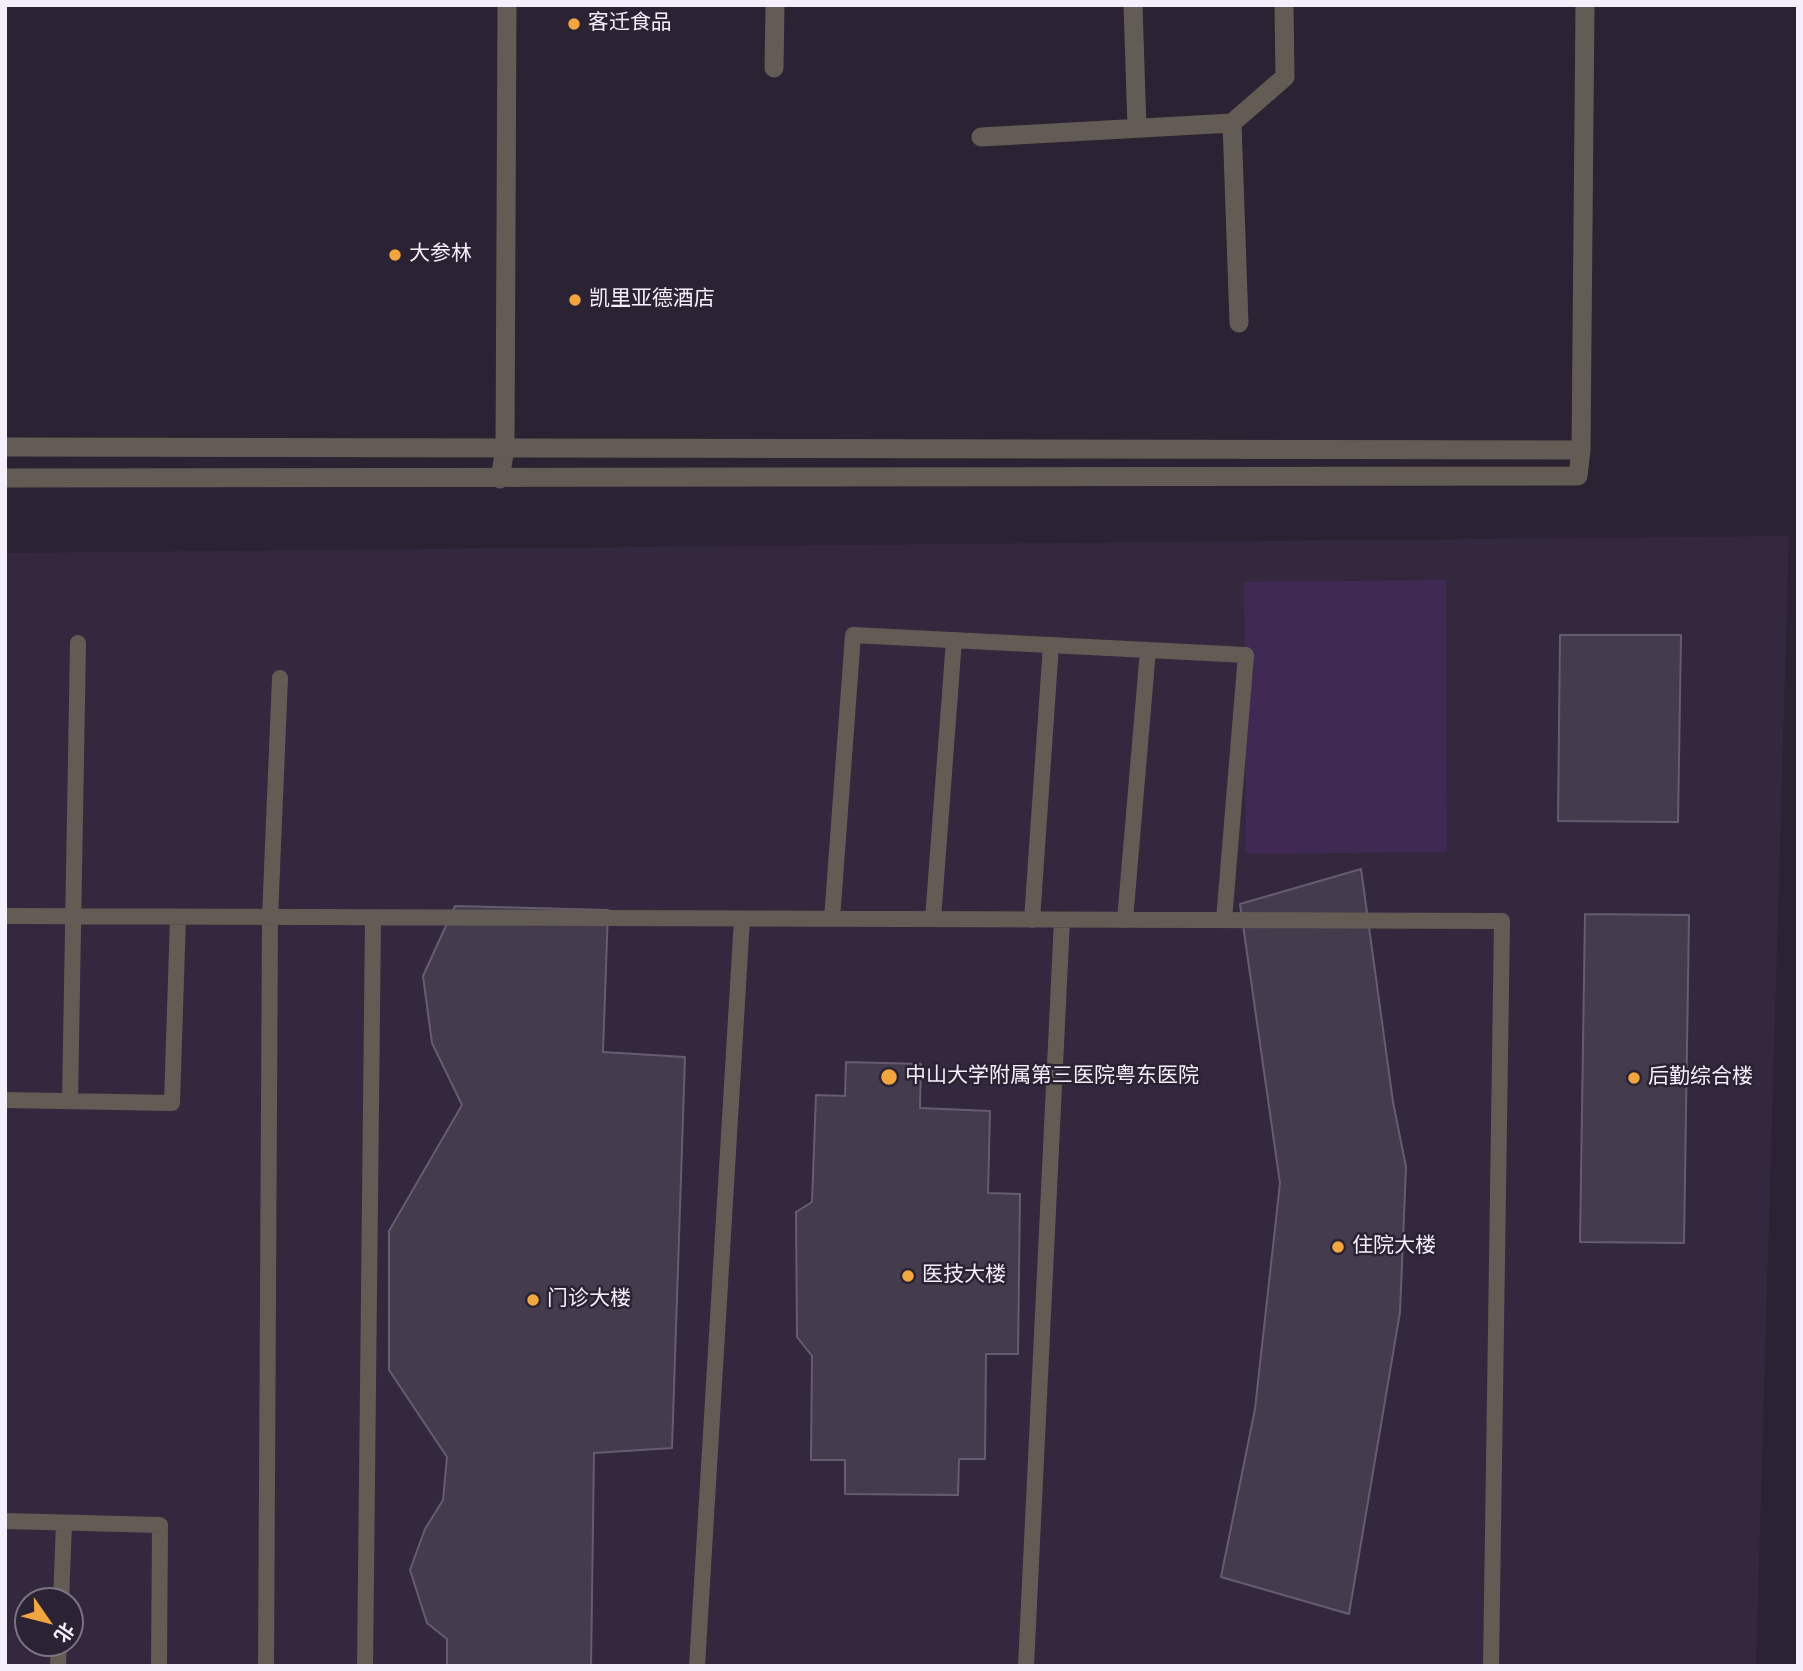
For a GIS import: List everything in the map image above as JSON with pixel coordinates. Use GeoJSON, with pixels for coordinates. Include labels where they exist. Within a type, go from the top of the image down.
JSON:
{"type":"FeatureCollection","features":[{"type":"Feature","properties":{"kind":"street"},"geometry":{"type":"LineString","coordinates":[[500,479],[505,448],[507,5]]}},
{"type":"Feature","properties":{"kind":"street"},"geometry":{"type":"LineString","coordinates":[[774,68],[775,5]]}},
{"type":"Feature","properties":{"kind":"street"},"geometry":{"type":"LineString","coordinates":[[1133,5],[1137,128]]}},
{"type":"Feature","properties":{"kind":"street"},"geometry":{"type":"LineString","coordinates":[[981,137],[1232,123],[1284,77],[1284,5]]}},
{"type":"Feature","properties":{"kind":"street"},"geometry":{"type":"LineString","coordinates":[[5,478],[1578,476],[1581,450],[1586,5]]}},
{"type":"Feature","properties":{"kind":"street"},"geometry":{"type":"LineString","coordinates":[[1232,123],[1239,323]]}},
{"type":"Feature","properties":{"kind":"street"},"geometry":{"type":"LineString","coordinates":[[5,447],[1581,450]]}},
{"type":"Feature","properties":{"kind":"lane"},"geometry":{"type":"LineString","coordinates":[[832,919],[853,635],[1246,655],[1224,920]]}},
{"type":"Feature","properties":{"kind":"lane"},"geometry":{"type":"LineString","coordinates":[[933,919],[954,640]]}},
{"type":"Feature","properties":{"kind":"lane"},"geometry":{"type":"LineString","coordinates":[[70,1101],[78,643]]}},
{"type":"Feature","properties":{"kind":"lane"},"geometry":{"type":"LineString","coordinates":[[1032,920],[1051,645]]}},
{"type":"Feature","properties":{"kind":"lane"},"geometry":{"type":"LineString","coordinates":[[1125,920],[1147,650]]}},
{"type":"Feature","properties":{"kind":"lane"},"geometry":{"type":"LineString","coordinates":[[266,1666],[270,917],[280,677]]}},
{"type":"Feature","properties":{"kind":"lane"},"geometry":{"type":"LineString","coordinates":[[5,916],[1502,921],[1491,1666]]}},
{"type":"Feature","properties":{"kind":"lane"},"geometry":{"type":"LineString","coordinates":[[5,1100],[172,1103],[178,917]]}},
{"type":"Feature","properties":{"kind":"lane"},"geometry":{"type":"LineString","coordinates":[[365,1666],[373,918]]}},
{"type":"Feature","properties":{"kind":"lane"},"geometry":{"type":"LineString","coordinates":[[697,1666],[742,919]]}},
{"type":"Feature","properties":{"kind":"lane"},"geometry":{"type":"LineString","coordinates":[[1026,1666],[1062,920]]}},
{"type":"Feature","properties":{"kind":"lane"},"geometry":{"type":"LineString","coordinates":[[5,1521],[160,1525],[159,1666]]}},
{"type":"Feature","properties":{"kind":"lane"},"geometry":{"type":"LineString","coordinates":[[62,1587],[64,1523]]}},
{"type":"Feature","properties":{"kind":"shaded area","name":"中山大学附属第三医院粤东医院"},"geometry":{"type":"Polygon","coordinates":[[[1789,536],[1756,1666],[5,1666],[5,553],[1789,536]]]}},
{"type":"Feature","properties":{"kind":"shaded area"},"geometry":{"type":"Polygon","coordinates":[[[1446,580],[1447,852],[1246,854],[1244,582],[1446,580]]]}},
{"type":"Feature","properties":{"kind":"building"},"geometry":{"type":"Polygon","coordinates":[[[1560,635],[1681,635],[1678,822],[1558,821],[1560,635]]]}},
{"type":"Feature","properties":{"kind":"building","name":"住院大楼"},"geometry":{"type":"Polygon","coordinates":[[[1361,869],[1393,1102],[1406,1167],[1400,1312],[1349,1614],[1221,1577],[1255,1409],[1280,1183],[1240,904],[1361,869]]]}},
{"type":"Feature","properties":{"kind":"building","name":"门诊大楼"},"geometry":{"type":"Polygon","coordinates":[[[455,906],[608,910],[603,1052],[685,1057],[672,1448],[594,1453],[591,1666],[447,1666],[447,1639],[427,1623],[410,1570],[425,1529],[443,1500],[447,1457],[389,1370],[389,1231],[462,1105],[432,1043],[423,976],[455,906]]]}},
{"type":"Feature","properties":{"kind":"building","name":"后勤综合楼"},"geometry":{"type":"Polygon","coordinates":[[[1585,914],[1689,915],[1684,1243],[1580,1242],[1585,914]]]}},
{"type":"Feature","properties":{"kind":"building","name":"医技大楼"},"geometry":{"type":"Polygon","coordinates":[[[846,1062],[921,1064],[920,1108],[990,1111],[988,1193],[1020,1194],[1018,1354],[986,1354],[985,1459],[959,1459],[958,1495],[845,1494],[845,1460],[811,1460],[812,1356],[797,1337],[796,1212],[812,1202],[816,1095],[845,1096],[846,1062]]]}},
{"type":"Feature","properties":{"kind":"place","name":"客迁食品"},"geometry":{"type":"Point","coordinates":[574,24]}},
{"type":"Feature","properties":{"kind":"place","name":"大参林"},"geometry":{"type":"Point","coordinates":[395,255]}},
{"type":"Feature","properties":{"kind":"place","name":"凯里亚德酒店"},"geometry":{"type":"Point","coordinates":[575,300]}},
{"type":"Feature","properties":{"kind":"place","name":"中山大学附属第三医院粤东医院"},"geometry":{"type":"Point","coordinates":[889,1077]}},
{"type":"Feature","properties":{"kind":"place","name":"后勤综合楼"},"geometry":{"type":"Point","coordinates":[1634,1078]}},
{"type":"Feature","properties":{"kind":"place","name":"住院大楼"},"geometry":{"type":"Point","coordinates":[1338,1247]}},
{"type":"Feature","properties":{"kind":"place","name":"医技大楼"},"geometry":{"type":"Point","coordinates":[908,1276]}},
{"type":"Feature","properties":{"kind":"place","name":"门诊大楼"},"geometry":{"type":"Point","coordinates":[533,1300]}}]}
